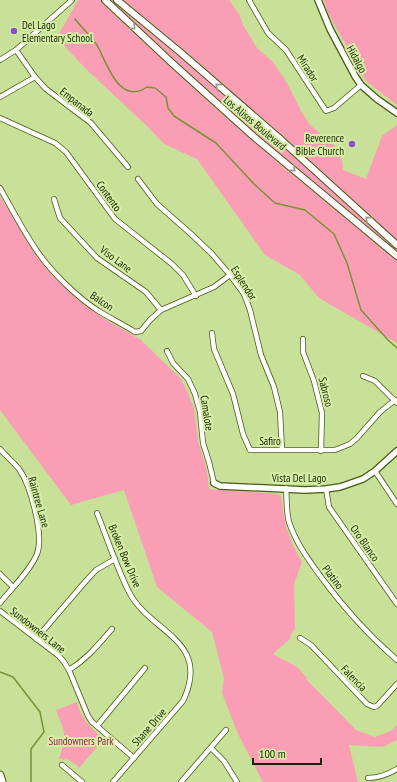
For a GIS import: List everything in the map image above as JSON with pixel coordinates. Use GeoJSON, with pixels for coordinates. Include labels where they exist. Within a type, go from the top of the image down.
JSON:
{"type":"FeatureCollection","features":[{"type":"Feature","properties":{"kind":"main road","name":"Los Alisos Boulevard"},"geometry":{"type":"LineString","coordinates":[[105,0],[209,97],[397,256]]}},
{"type":"Feature","properties":{"kind":"main road","name":"Los Alisos Boulevard"},"geometry":{"type":"LineString","coordinates":[[117,0],[180,52],[273,133],[397,245]]}},
{"type":"Feature","properties":{"kind":"main road"},"geometry":{"type":"LineString","coordinates":[[0,775],[2,782]]}},
{"type":"Feature","properties":{"kind":"street"},"geometry":{"type":"LineString","coordinates":[[0,60],[16,50],[72,0]]}},
{"type":"Feature","properties":{"kind":"street","name":"Mirador"},"geometry":{"type":"LineString","coordinates":[[249,0],[255,8],[260,21],[268,33],[286,50],[326,111],[334,108],[361,85]]}},
{"type":"Feature","properties":{"kind":"street","name":"Hidalgo"},"geometry":{"type":"LineString","coordinates":[[318,0],[330,29],[361,85],[377,99],[397,113]]}},
{"type":"Feature","properties":{"kind":"street","name":"Empanada"},"geometry":{"type":"LineString","coordinates":[[16,50],[35,77],[46,89],[90,123],[128,167]]}},
{"type":"Feature","properties":{"kind":"street"},"geometry":{"type":"LineString","coordinates":[[0,97],[35,77]]}},
{"type":"Feature","properties":{"kind":"street","name":"Contento"},"geometry":{"type":"LineString","coordinates":[[0,118],[55,143],[66,152],[114,219],[184,275],[196,296]]}},
{"type":"Feature","properties":{"kind":"street","name":"Esplendor"},"geometry":{"type":"LineString","coordinates":[[138,180],[157,204],[203,245],[230,275],[244,294],[250,310],[261,355],[274,387],[280,412],[282,450]]}},
{"type":"Feature","properties":{"kind":"street","name":"Balcon"},"geometry":{"type":"LineString","coordinates":[[0,188],[38,253],[68,286],[100,312],[135,332],[141,331],[161,310],[214,287],[230,275]]}},
{"type":"Feature","properties":{"kind":"street","name":"Viso Lane"},"geometry":{"type":"LineString","coordinates":[[54,199],[60,218],[97,258],[146,292],[161,310]]}},
{"type":"Feature","properties":{"kind":"street","name":"Safiro"},"geometry":{"type":"LineString","coordinates":[[212,333],[214,349],[233,394],[243,434],[250,450],[335,450],[350,444],[380,412],[396,402]]}},
{"type":"Feature","properties":{"kind":"street","name":"Sabroso"},"geometry":{"type":"LineString","coordinates":[[304,338],[304,352],[314,381],[322,413],[321,451]]}},
{"type":"Feature","properties":{"kind":"street","name":"Camalote"},"geometry":{"type":"LineString","coordinates":[[167,351],[173,362],[188,379],[195,394],[200,412],[203,443],[214,483]]}},
{"type":"Feature","properties":{"kind":"street"},"geometry":{"type":"LineString","coordinates":[[363,376],[375,381],[396,402]]}},
{"type":"Feature","properties":{"kind":"street","name":"Raintree Lane"},"geometry":{"type":"LineString","coordinates":[[0,449],[18,469],[25,480],[32,501],[40,536],[39,545],[32,564],[0,604]]}},
{"type":"Feature","properties":{"kind":"street","name":"Vista Del Lago"},"geometry":{"type":"LineString","coordinates":[[214,483],[220,486],[326,489],[351,484],[363,479],[375,471],[397,451]]}},
{"type":"Feature","properties":{"kind":"street"},"geometry":{"type":"LineString","coordinates":[[375,471],[397,504]]}},
{"type":"Feature","properties":{"kind":"street","name":"Platino"},"geometry":{"type":"LineString","coordinates":[[286,488],[289,520],[295,537],[303,552],[332,592],[362,627],[397,660]]}},
{"type":"Feature","properties":{"kind":"street","name":"Oro Blanco"},"geometry":{"type":"LineString","coordinates":[[326,489],[329,507],[397,604]]}},
{"type":"Feature","properties":{"kind":"street","name":"Broken Bow Drive"},"geometry":{"type":"LineString","coordinates":[[97,513],[129,592],[143,611],[175,638],[184,650],[190,664],[190,680]]}},
{"type":"Feature","properties":{"kind":"street"},"geometry":{"type":"LineString","coordinates":[[36,639],[88,578],[96,570],[115,559]]}},
{"type":"Feature","properties":{"kind":"street"},"geometry":{"type":"LineString","coordinates":[[0,574],[13,587]]}},
{"type":"Feature","properties":{"kind":"street","name":"Sundowners Lane"},"geometry":{"type":"LineString","coordinates":[[0,612],[59,656],[69,670],[88,716],[92,722],[134,758]]}},
{"type":"Feature","properties":{"kind":"street"},"geometry":{"type":"LineString","coordinates":[[69,670],[80,664],[89,656],[112,629]]}},
{"type":"Feature","properties":{"kind":"street","name":"Falencia"},"geometry":{"type":"LineString","coordinates":[[300,638],[311,645],[367,704],[377,706],[397,684]]}},
{"type":"Feature","properties":{"kind":"street"},"geometry":{"type":"LineString","coordinates":[[97,726],[145,668]]}},
{"type":"Feature","properties":{"kind":"street","name":"Shane Drive"},"geometry":{"type":"LineString","coordinates":[[113,782],[183,700],[190,680]]}},
{"type":"Feature","properties":{"kind":"street"},"geometry":{"type":"LineString","coordinates":[[181,782],[226,730]]}},
{"type":"Feature","properties":{"kind":"street"},"geometry":{"type":"LineString","coordinates":[[211,748],[224,761],[237,782]]}},
{"type":"Feature","properties":{"kind":"street"},"geometry":{"type":"LineString","coordinates":[[62,765],[82,782]]}},
{"type":"Feature","properties":{"kind":"street"},"geometry":{"type":"LineString","coordinates":[[368,778],[384,776],[397,769]]}},
{"type":"Feature","properties":{"kind":"green space"},"geometry":{"type":"Polygon","coordinates":[[[78,0],[229,0],[239,14],[243,25],[257,48],[273,62],[287,83],[310,125],[334,145],[342,160],[343,170],[366,179],[382,136],[397,125],[397,343],[319,298],[300,275],[265,255],[197,159],[164,144],[86,69],[57,38],[78,0]]]}},
{"type":"Feature","properties":{"kind":"green space"},"geometry":{"type":"Polygon","coordinates":[[[324,0],[397,0],[397,105],[366,81],[328,13],[324,0]]]}},
{"type":"Feature","properties":{"kind":"green space"},"geometry":{"type":"Polygon","coordinates":[[[0,196],[31,248],[52,275],[77,299],[100,316],[141,340],[181,379],[194,408],[198,441],[207,470],[209,489],[278,494],[281,496],[287,530],[302,562],[294,584],[295,629],[291,634],[290,639],[273,654],[297,667],[307,678],[306,679],[356,730],[375,737],[391,731],[397,725],[397,740],[383,747],[349,745],[358,782],[263,782],[238,734],[222,693],[224,678],[212,632],[157,587],[124,490],[71,505],[0,410],[0,196]]]}},
{"type":"Feature","properties":{"kind":"green space","name":"Sundowners Park"},"geometry":{"type":"Polygon","coordinates":[[[77,702],[87,723],[104,739],[78,769],[78,766],[67,759],[64,760],[59,758],[64,744],[64,734],[62,724],[56,710],[77,702]]]}},
{"type":"Feature","properties":{"kind":"waterway"},"geometry":{"type":"LineString","coordinates":[[75,19],[97,45],[115,80],[122,87],[129,91],[137,91],[147,87],[155,88],[166,97],[168,108],[174,116],[216,143],[254,184],[275,203],[305,210],[334,234],[347,263],[361,310],[397,348]]}},
{"type":"Feature","properties":{"kind":"waterway"},"geometry":{"type":"LineString","coordinates":[[0,672],[13,677],[40,712],[44,732],[31,749],[31,782]]}},
{"type":"Feature","properties":{"kind":"place","name":"Del Lago Elementary School"},"geometry":{"type":"Point","coordinates":[14,31]}},
{"type":"Feature","properties":{"kind":"place","name":"Reverence Bible Church"},"geometry":{"type":"Point","coordinates":[352,144]}}]}
